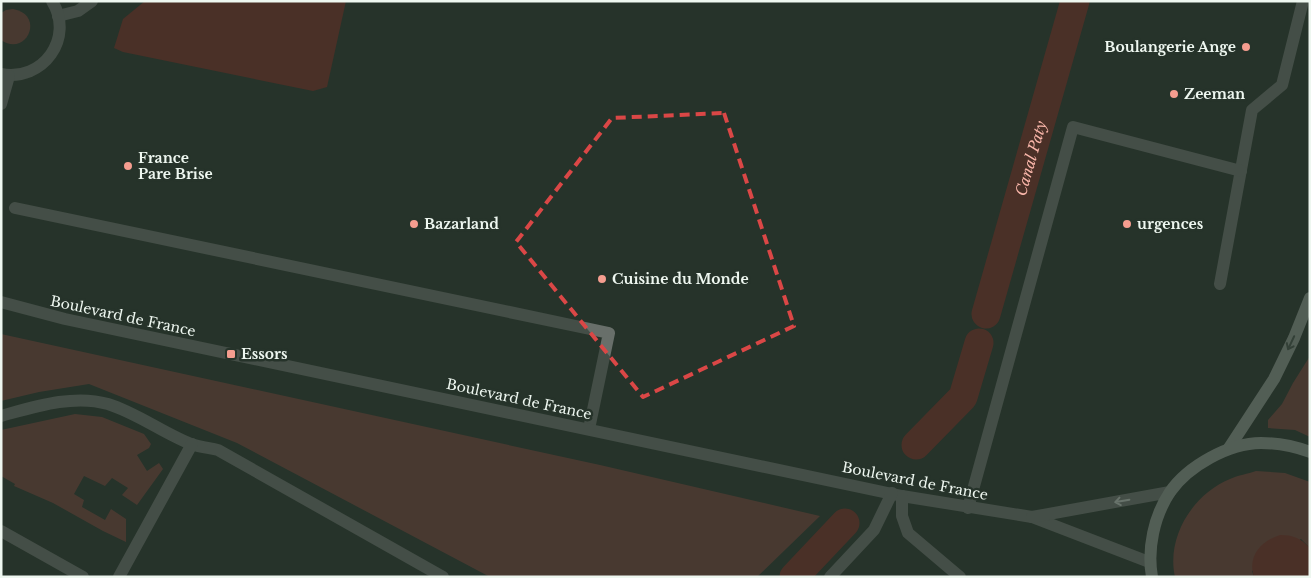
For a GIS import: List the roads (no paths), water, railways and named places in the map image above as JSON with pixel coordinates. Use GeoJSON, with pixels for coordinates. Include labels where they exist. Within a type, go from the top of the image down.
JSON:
{"type":"FeatureCollection","features":[{"type":"Feature","properties":{"kind":"main road"},"geometry":{"type":"LineString","coordinates":[[1229,448],[1274,379],[1294,338],[1310,298]]}},
{"type":"Feature","properties":{"kind":"main road"},"geometry":{"type":"LineString","coordinates":[[1152,577],[1150,562],[1154,526],[1170,492],[1196,466],[1229,448],[1260,442],[1291,445],[1310,452]]}},
{"type":"Feature","properties":{"kind":"street"},"geometry":{"type":"LineString","coordinates":[[1,104],[5,75],[31,72],[45,62],[55,49],[60,33],[58,16],[52,1]]}},
{"type":"Feature","properties":{"kind":"street"},"geometry":{"type":"LineString","coordinates":[[58,16],[78,11],[92,1]]}},
{"type":"Feature","properties":{"kind":"street"},"geometry":{"type":"LineString","coordinates":[[1220,284],[1252,110],[1282,85],[1303,1]]}},
{"type":"Feature","properties":{"kind":"street"},"geometry":{"type":"LineString","coordinates":[[968,508],[1073,127],[1242,171]]}},
{"type":"Feature","properties":{"kind":"street"},"geometry":{"type":"LineString","coordinates":[[15,208],[609,334],[589,429]]}},
{"type":"Feature","properties":{"kind":"street","name":"Boulevard de France"},"geometry":{"type":"LineString","coordinates":[[1,302],[74,321],[897,494],[968,508],[1032,517],[1150,562]]}},
{"type":"Feature","properties":{"kind":"street"},"geometry":{"type":"LineString","coordinates":[[1,416],[32,407],[60,403],[85,401],[107,404],[192,444],[218,450],[443,577]]}},
{"type":"Feature","properties":{"kind":"street"},"geometry":{"type":"LineString","coordinates":[[119,577],[192,444]]}},
{"type":"Feature","properties":{"kind":"street","name":"Boulevard de France"},"geometry":{"type":"LineString","coordinates":[[1032,517],[1170,492]]}},
{"type":"Feature","properties":{"kind":"street"},"geometry":{"type":"LineString","coordinates":[[830,577],[874,530],[897,494]]}},
{"type":"Feature","properties":{"kind":"street"},"geometry":{"type":"LineString","coordinates":[[897,494],[908,533],[960,577]]}},
{"type":"Feature","properties":{"kind":"street"},"geometry":{"type":"LineString","coordinates":[[1,531],[83,577]]}},
{"type":"Feature","properties":{"kind":"waterway","name":"Canal Paty"},"geometry":{"type":"LineString","coordinates":[[986,314],[1075,1]]}},
{"type":"Feature","properties":{"kind":"waterway","name":"Canal Paty"},"geometry":{"type":"LineString","coordinates":[[916,445],[963,397],[979,343]]}},
{"type":"Feature","properties":{"kind":"waterway"},"geometry":{"type":"LineString","coordinates":[[794,577],[845,523]]}},
{"type":"Feature","properties":{"kind":"place","name":"Boulangerie Ange"},"geometry":{"type":"Point","coordinates":[1246,47]}},
{"type":"Feature","properties":{"kind":"place","name":"Zeeman"},"geometry":{"type":"Point","coordinates":[1174,94]}},
{"type":"Feature","properties":{"kind":"place","name":"France Pare Brise"},"geometry":{"type":"Point","coordinates":[128,166]}},
{"type":"Feature","properties":{"kind":"place","name":"Bazarland"},"geometry":{"type":"Point","coordinates":[414,224]}},
{"type":"Feature","properties":{"kind":"place","name":"urgences"},"geometry":{"type":"Point","coordinates":[1127,224]}},
{"type":"Feature","properties":{"kind":"place","name":"Cuisine du Monde"},"geometry":{"type":"Point","coordinates":[602,279]}},
{"type":"Feature","properties":{"kind":"place","name":"Essors"},"geometry":{"type":"Point","coordinates":[231,354]}}]}
